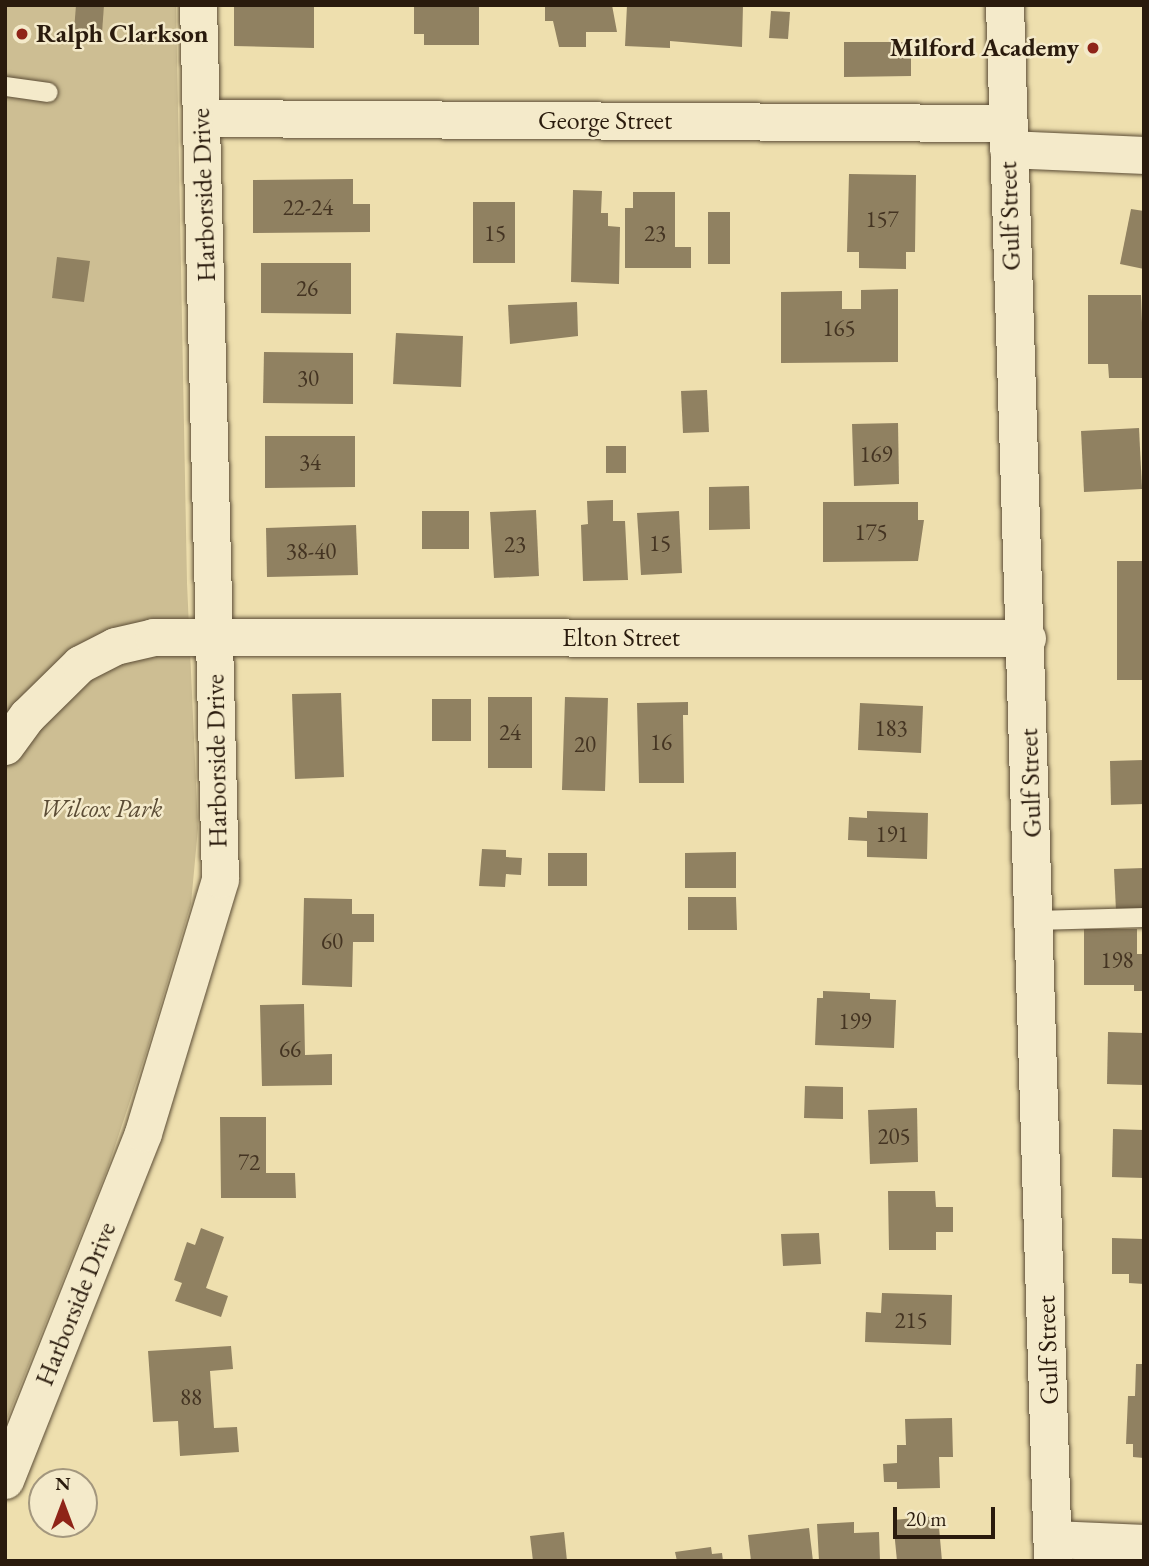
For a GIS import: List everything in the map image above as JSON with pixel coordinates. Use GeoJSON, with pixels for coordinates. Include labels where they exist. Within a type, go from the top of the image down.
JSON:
{"type":"FeatureCollection","features":[{"type":"Feature","properties":{"kind":"main road","name":"Gulf Street"},"geometry":{"type":"LineString","coordinates":[[1005,5],[1027,638],[1053,1550]]}},
{"type":"Feature","properties":{"kind":"street","name":"Harborside Drive"},"geometry":{"type":"LineString","coordinates":[[5,1480],[143,1133],[220,879],[198,5]]}},
{"type":"Feature","properties":{"kind":"street","name":"George Street"},"geometry":{"type":"LineString","coordinates":[[202,118],[1008,136],[1144,155]]}},
{"type":"Feature","properties":{"kind":"street","name":"Elton Street"},"geometry":{"type":"LineString","coordinates":[[5,746],[46,697],[92,658],[115,646],[153,637],[1027,638]]}},
{"type":"Feature","properties":{"kind":"street"},"geometry":{"type":"LineString","coordinates":[[1053,1550],[1144,1543]]}},
{"type":"Feature","properties":{"kind":"lane"},"geometry":{"type":"LineString","coordinates":[[5,86],[48,92]]}},
{"type":"Feature","properties":{"kind":"lane"},"geometry":{"type":"LineString","coordinates":[[1035,920],[1144,917]]}},
{"type":"Feature","properties":{"kind":"green space","name":"Wilcox Park"},"geometry":{"type":"Polygon","coordinates":[[[5,5],[176,5],[187,583],[198,828],[191,904],[147,1050],[108,1167],[5,1424],[5,5]]]}},
{"type":"Feature","properties":{"kind":"building"},"geometry":{"type":"Polygon","coordinates":[[[76,5],[104,5],[102,33],[74,31],[76,5]]]}},
{"type":"Feature","properties":{"kind":"building"},"geometry":{"type":"Polygon","coordinates":[[[234,5],[314,5],[314,48],[234,46],[234,5]]]}},
{"type":"Feature","properties":{"kind":"building"},"geometry":{"type":"Polygon","coordinates":[[[414,5],[479,5],[479,45],[424,45],[424,34],[414,34],[414,5]]]}},
{"type":"Feature","properties":{"kind":"building"},"geometry":{"type":"Polygon","coordinates":[[[545,5],[612,5],[617,32],[586,32],[586,47],[559,47],[553,21],[545,21],[545,5]]]}},
{"type":"Feature","properties":{"kind":"building"},"geometry":{"type":"Polygon","coordinates":[[[627,5],[743,5],[742,47],[670,41],[670,48],[625,46],[627,5]]]}},
{"type":"Feature","properties":{"kind":"building"},"geometry":{"type":"Polygon","coordinates":[[[771,11],[790,12],[788,39],[769,38],[771,11]]]}},
{"type":"Feature","properties":{"kind":"building"},"geometry":{"type":"Polygon","coordinates":[[[844,42],[911,42],[911,76],[844,77],[844,42]]]}},
{"type":"Feature","properties":{"kind":"building"},"geometry":{"type":"Polygon","coordinates":[[[849,174],[916,175],[915,252],[906,252],[906,269],[859,268],[859,252],[847,252],[849,174]]]}},
{"type":"Feature","properties":{"kind":"building"},"geometry":{"type":"Polygon","coordinates":[[[353,179],[353,204],[370,204],[370,232],[253,233],[253,180],[353,179]]]}},
{"type":"Feature","properties":{"kind":"building"},"geometry":{"type":"Polygon","coordinates":[[[573,190],[602,191],[601,213],[608,213],[608,226],[620,227],[619,284],[571,282],[573,190]]]}},
{"type":"Feature","properties":{"kind":"building"},"geometry":{"type":"Polygon","coordinates":[[[633,192],[675,192],[675,247],[691,247],[691,268],[625,268],[625,208],[633,208],[633,192]]]}},
{"type":"Feature","properties":{"kind":"building"},"geometry":{"type":"Polygon","coordinates":[[[473,202],[515,202],[515,263],[473,263],[473,202]]]}},
{"type":"Feature","properties":{"kind":"building"},"geometry":{"type":"Polygon","coordinates":[[[1131,209],[1144,211],[1144,269],[1120,264],[1131,209]]]}},
{"type":"Feature","properties":{"kind":"building"},"geometry":{"type":"Polygon","coordinates":[[[708,212],[730,212],[730,264],[708,264],[708,212]]]}},
{"type":"Feature","properties":{"kind":"building"},"geometry":{"type":"Polygon","coordinates":[[[57,257],[90,261],[84,302],[52,298],[57,257]]]}},
{"type":"Feature","properties":{"kind":"building"},"geometry":{"type":"Polygon","coordinates":[[[261,263],[351,263],[351,314],[261,313],[261,263]]]}},
{"type":"Feature","properties":{"kind":"building"},"geometry":{"type":"Polygon","coordinates":[[[898,289],[898,362],[781,363],[781,292],[842,291],[842,309],[861,309],[861,290],[898,289]]]}},
{"type":"Feature","properties":{"kind":"building"},"geometry":{"type":"Polygon","coordinates":[[[1088,295],[1141,295],[1144,378],[1109,378],[1108,364],[1088,364],[1088,295]]]}},
{"type":"Feature","properties":{"kind":"building"},"geometry":{"type":"Polygon","coordinates":[[[577,302],[578,336],[510,344],[508,305],[577,302]]]}},
{"type":"Feature","properties":{"kind":"building"},"geometry":{"type":"Polygon","coordinates":[[[396,333],[463,336],[461,387],[393,384],[396,333]]]}},
{"type":"Feature","properties":{"kind":"building"},"geometry":{"type":"Polygon","coordinates":[[[264,352],[353,353],[353,404],[263,403],[264,352]]]}},
{"type":"Feature","properties":{"kind":"building"},"geometry":{"type":"Polygon","coordinates":[[[707,390],[709,432],[683,433],[681,391],[707,390]]]}},
{"type":"Feature","properties":{"kind":"building"},"geometry":{"type":"Polygon","coordinates":[[[898,423],[899,484],[854,486],[852,424],[898,423]]]}},
{"type":"Feature","properties":{"kind":"building"},"geometry":{"type":"Polygon","coordinates":[[[1139,428],[1142,489],[1084,492],[1081,431],[1139,428]]]}},
{"type":"Feature","properties":{"kind":"building"},"geometry":{"type":"Polygon","coordinates":[[[265,436],[355,436],[355,487],[265,488],[265,436]]]}},
{"type":"Feature","properties":{"kind":"building"},"geometry":{"type":"Polygon","coordinates":[[[606,446],[626,446],[626,473],[606,473],[606,446]]]}},
{"type":"Feature","properties":{"kind":"building"},"geometry":{"type":"Polygon","coordinates":[[[749,486],[750,529],[709,530],[709,487],[749,486]]]}},
{"type":"Feature","properties":{"kind":"building"},"geometry":{"type":"Polygon","coordinates":[[[613,500],[613,521],[625,521],[628,580],[583,581],[581,525],[588,524],[587,501],[613,500]]]}},
{"type":"Feature","properties":{"kind":"building"},"geometry":{"type":"Polygon","coordinates":[[[823,502],[918,502],[918,520],[924,520],[918,561],[823,562],[823,502]]]}},
{"type":"Feature","properties":{"kind":"building"},"geometry":{"type":"Polygon","coordinates":[[[536,510],[539,576],[494,578],[490,512],[536,510]]]}},
{"type":"Feature","properties":{"kind":"building"},"geometry":{"type":"Polygon","coordinates":[[[422,511],[469,511],[469,549],[422,549],[422,511]]]}},
{"type":"Feature","properties":{"kind":"building"},"geometry":{"type":"Polygon","coordinates":[[[679,511],[682,573],[641,575],[637,513],[679,511]]]}},
{"type":"Feature","properties":{"kind":"building"},"geometry":{"type":"Polygon","coordinates":[[[356,525],[358,575],[267,577],[266,528],[356,525]]]}},
{"type":"Feature","properties":{"kind":"building"},"geometry":{"type":"Polygon","coordinates":[[[1117,561],[1144,561],[1144,680],[1117,680],[1117,561]]]}},
{"type":"Feature","properties":{"kind":"building"},"geometry":{"type":"Polygon","coordinates":[[[341,693],[344,777],[295,779],[292,694],[341,693]]]}},
{"type":"Feature","properties":{"kind":"building"},"geometry":{"type":"Polygon","coordinates":[[[488,697],[532,697],[532,768],[488,768],[488,697]]]}},
{"type":"Feature","properties":{"kind":"building"},"geometry":{"type":"Polygon","coordinates":[[[565,697],[608,698],[605,791],[562,790],[565,697]]]}},
{"type":"Feature","properties":{"kind":"building"},"geometry":{"type":"Polygon","coordinates":[[[432,699],[471,699],[471,741],[432,741],[432,699]]]}},
{"type":"Feature","properties":{"kind":"building"},"geometry":{"type":"Polygon","coordinates":[[[688,702],[688,715],[683,715],[684,783],[639,783],[637,703],[688,702]]]}},
{"type":"Feature","properties":{"kind":"building"},"geometry":{"type":"Polygon","coordinates":[[[860,703],[923,706],[921,753],[858,750],[860,703]]]}},
{"type":"Feature","properties":{"kind":"building"},"geometry":{"type":"Polygon","coordinates":[[[1144,760],[1144,804],[1111,805],[1110,761],[1144,760]]]}},
{"type":"Feature","properties":{"kind":"building"},"geometry":{"type":"Polygon","coordinates":[[[867,811],[928,813],[927,859],[867,857],[867,841],[848,840],[849,817],[867,818],[867,811]]]}},
{"type":"Feature","properties":{"kind":"building"},"geometry":{"type":"Polygon","coordinates":[[[482,849],[506,850],[506,857],[522,858],[521,875],[506,874],[505,887],[479,886],[482,849]]]}},
{"type":"Feature","properties":{"kind":"building"},"geometry":{"type":"Polygon","coordinates":[[[736,852],[736,888],[685,888],[685,853],[736,852]]]}},
{"type":"Feature","properties":{"kind":"building"},"geometry":{"type":"Polygon","coordinates":[[[548,853],[587,853],[587,886],[548,886],[548,853]]]}},
{"type":"Feature","properties":{"kind":"building"},"geometry":{"type":"Polygon","coordinates":[[[1144,868],[1144,910],[1116,911],[1114,869],[1144,868]]]}},
{"type":"Feature","properties":{"kind":"building"},"geometry":{"type":"Polygon","coordinates":[[[688,897],[736,897],[737,930],[688,930],[688,897]]]}},
{"type":"Feature","properties":{"kind":"building"},"geometry":{"type":"Polygon","coordinates":[[[304,898],[352,899],[352,914],[374,914],[374,942],[353,942],[352,987],[302,985],[304,898]]]}},
{"type":"Feature","properties":{"kind":"building"},"geometry":{"type":"Polygon","coordinates":[[[1084,929],[1137,929],[1137,954],[1144,954],[1144,991],[1134,991],[1134,985],[1084,985],[1084,929]]]}},
{"type":"Feature","properties":{"kind":"building"},"geometry":{"type":"Polygon","coordinates":[[[823,991],[870,993],[870,999],[896,1000],[894,1048],[815,1045],[817,998],[823,998],[823,991]]]}},
{"type":"Feature","properties":{"kind":"building"},"geometry":{"type":"Polygon","coordinates":[[[304,1004],[305,1055],[332,1054],[332,1085],[262,1086],[260,1005],[304,1004]]]}},
{"type":"Feature","properties":{"kind":"building"},"geometry":{"type":"Polygon","coordinates":[[[1108,1032],[1144,1033],[1144,1085],[1107,1084],[1108,1032]]]}},
{"type":"Feature","properties":{"kind":"building"},"geometry":{"type":"Polygon","coordinates":[[[805,1086],[843,1087],[843,1119],[804,1118],[805,1086]]]}},
{"type":"Feature","properties":{"kind":"building"},"geometry":{"type":"Polygon","coordinates":[[[917,1108],[918,1162],[870,1164],[868,1110],[917,1108]]]}},
{"type":"Feature","properties":{"kind":"building"},"geometry":{"type":"Polygon","coordinates":[[[220,1117],[266,1117],[266,1173],[295,1173],[296,1198],[221,1198],[220,1117]]]}},
{"type":"Feature","properties":{"kind":"building"},"geometry":{"type":"Polygon","coordinates":[[[1113,1129],[1144,1130],[1144,1178],[1112,1177],[1113,1129]]]}},
{"type":"Feature","properties":{"kind":"building"},"geometry":{"type":"Polygon","coordinates":[[[888,1191],[935,1191],[936,1207],[953,1207],[953,1232],[936,1232],[936,1250],[889,1250],[888,1191]]]}},
{"type":"Feature","properties":{"kind":"building"},"geometry":{"type":"Polygon","coordinates":[[[201,1228],[224,1237],[206,1288],[228,1296],[221,1317],[175,1301],[182,1283],[174,1280],[187,1242],[195,1245],[201,1228]]]}},
{"type":"Feature","properties":{"kind":"building"},"geometry":{"type":"Polygon","coordinates":[[[819,1233],[821,1264],[783,1266],[781,1234],[819,1233]]]}},
{"type":"Feature","properties":{"kind":"building"},"geometry":{"type":"Polygon","coordinates":[[[1112,1238],[1144,1239],[1144,1284],[1129,1283],[1129,1274],[1112,1274],[1112,1238]]]}},
{"type":"Feature","properties":{"kind":"building"},"geometry":{"type":"Polygon","coordinates":[[[882,1293],[952,1295],[951,1345],[865,1342],[866,1312],[881,1313],[882,1293]]]}},
{"type":"Feature","properties":{"kind":"building"},"geometry":{"type":"Polygon","coordinates":[[[231,1346],[233,1369],[210,1371],[214,1428],[237,1427],[239,1452],[180,1456],[178,1421],[153,1422],[148,1351],[231,1346]]]}},
{"type":"Feature","properties":{"kind":"building"},"geometry":{"type":"Polygon","coordinates":[[[1136,1364],[1144,1364],[1144,1458],[1133,1457],[1133,1444],[1126,1444],[1128,1396],[1135,1396],[1136,1364]]]}},
{"type":"Feature","properties":{"kind":"building"},"geometry":{"type":"Polygon","coordinates":[[[952,1418],[953,1457],[939,1457],[940,1488],[897,1489],[897,1482],[884,1482],[883,1464],[897,1463],[897,1445],[906,1445],[905,1419],[952,1418]]]}},
{"type":"Feature","properties":{"kind":"building"},"geometry":{"type":"Polygon","coordinates":[[[938,1516],[942,1561],[897,1561],[893,1520],[938,1516]]]}},
{"type":"Feature","properties":{"kind":"building"},"geometry":{"type":"Polygon","coordinates":[[[854,1522],[854,1533],[879,1532],[880,1561],[819,1561],[817,1524],[854,1522]]]}},
{"type":"Feature","properties":{"kind":"building"},"geometry":{"type":"Polygon","coordinates":[[[809,1528],[813,1561],[751,1561],[748,1535],[809,1528]]]}},
{"type":"Feature","properties":{"kind":"building"},"geometry":{"type":"Polygon","coordinates":[[[564,1532],[567,1561],[533,1561],[530,1536],[564,1532]]]}},
{"type":"Feature","properties":{"kind":"building"},"geometry":{"type":"Polygon","coordinates":[[[711,1547],[712,1554],[722,1553],[723,1561],[677,1561],[675,1552],[711,1547]]]}},
{"type":"Feature","properties":{"kind":"place","name":"Ralph Clarkson"},"geometry":{"type":"Point","coordinates":[22,34]}},
{"type":"Feature","properties":{"kind":"place","name":"Milford Academy"},"geometry":{"type":"Point","coordinates":[1093,48]}}]}
